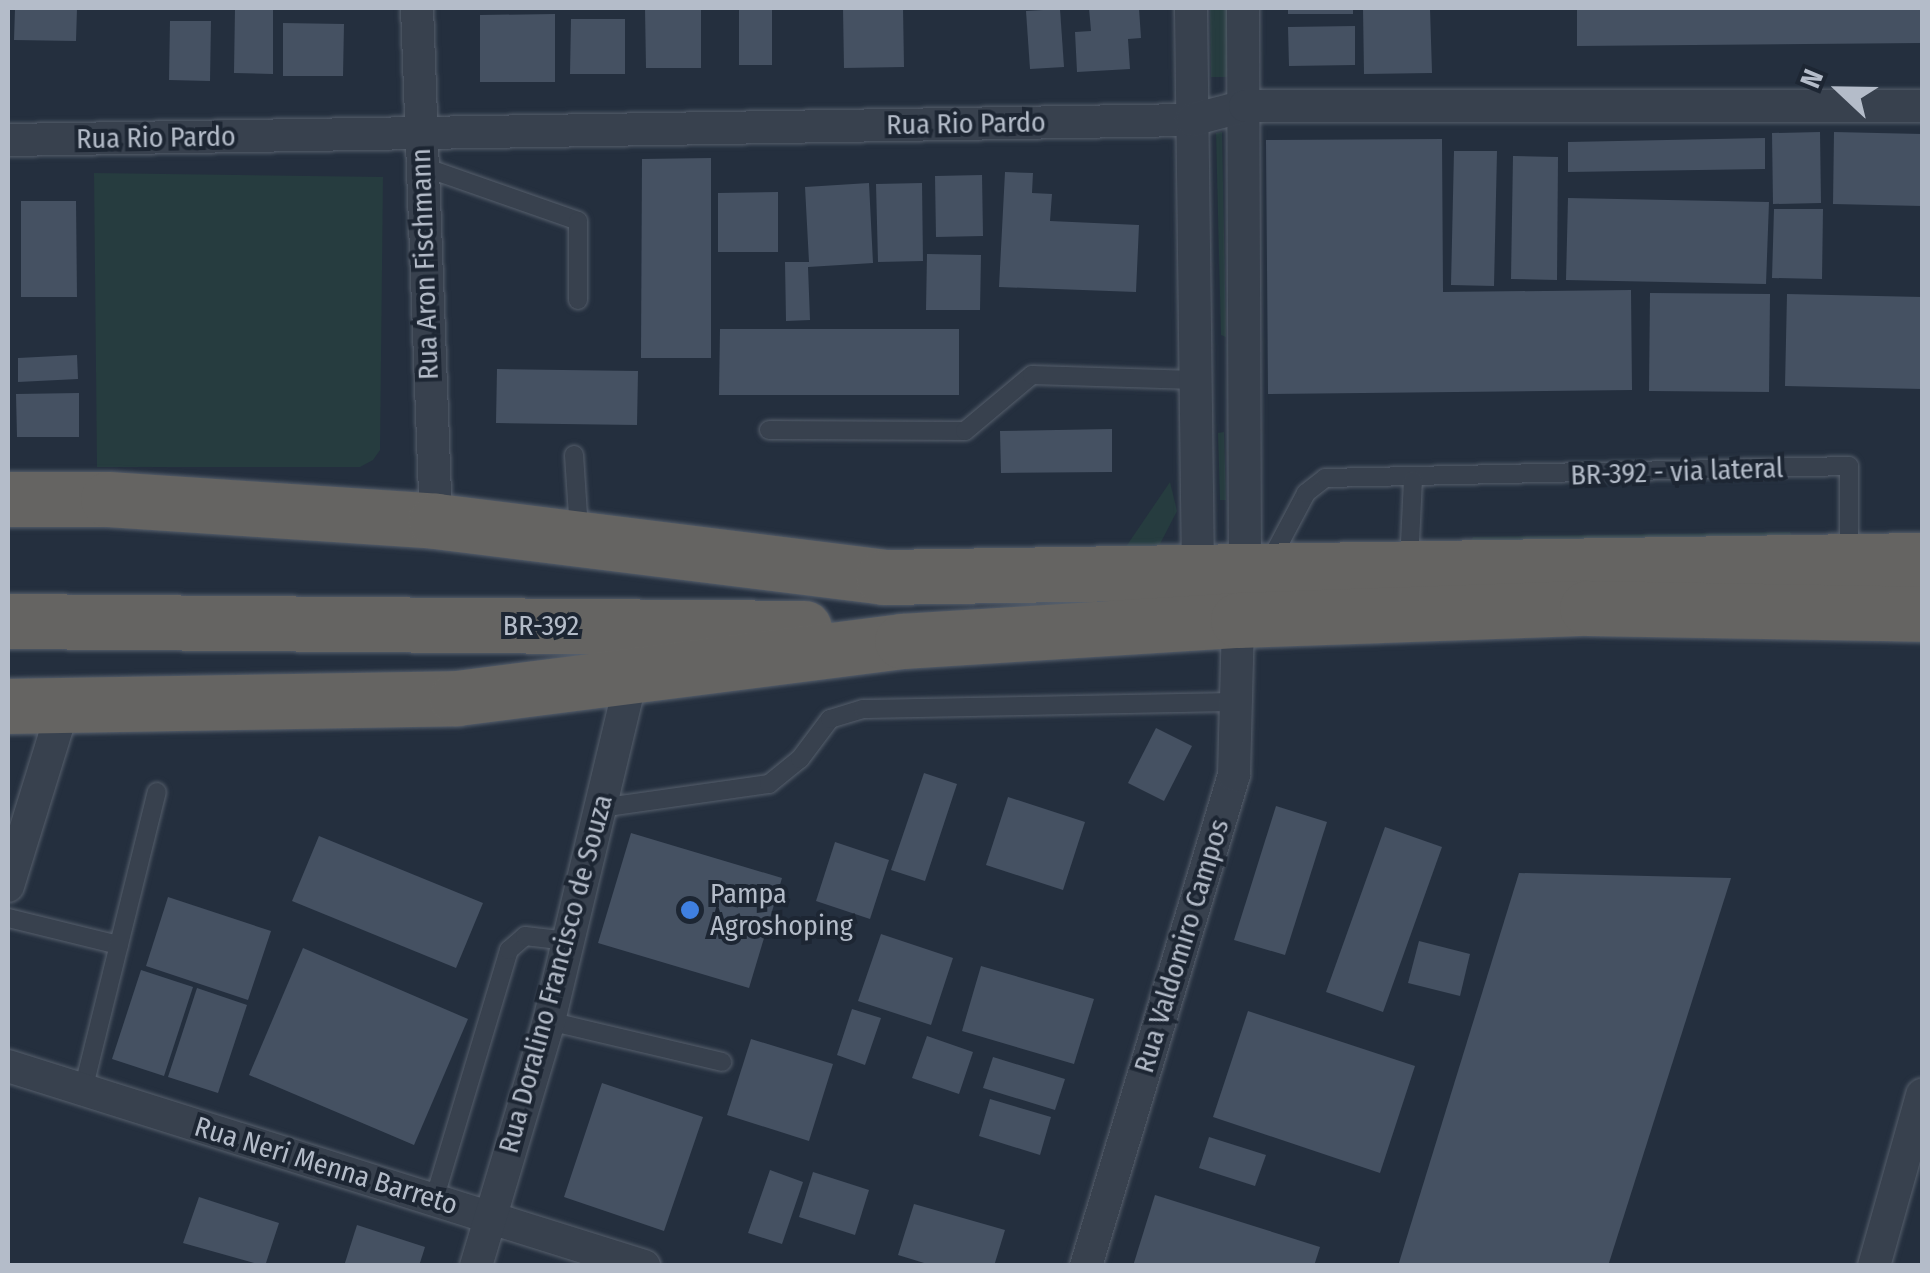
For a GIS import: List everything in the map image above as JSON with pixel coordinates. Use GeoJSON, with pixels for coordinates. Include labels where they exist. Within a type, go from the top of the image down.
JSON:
{"type":"FeatureCollection","features":[{"type":"Feature","properties":{"kind":"highway","name":"BR-392"},"geometry":{"type":"LineString","coordinates":[[8,499],[108,499],[436,520],[580,542],[883,577],[1237,582],[1587,608],[1922,614]]}},
{"type":"Feature","properties":{"kind":"highway","name":"BR-392"},"geometry":{"type":"LineString","coordinates":[[8,706],[456,698],[631,680],[902,641],[1074,630],[1237,582],[1409,564],[1922,560]]}},
{"type":"Feature","properties":{"kind":"highway","name":"BR-392"},"geometry":{"type":"LineString","coordinates":[[8,622],[1074,630]]}},
{"type":"Feature","properties":{"kind":"street","name":"Rua Aron Fischmann"},"geometry":{"type":"LineString","coordinates":[[417,8],[436,520]]}},
{"type":"Feature","properties":{"kind":"street"},"geometry":{"type":"LineString","coordinates":[[1191,8],[1196,380],[1237,582]]}},
{"type":"Feature","properties":{"kind":"street"},"geometry":{"type":"LineString","coordinates":[[1237,582],[1249,413],[1244,8]]}},
{"type":"Feature","properties":{"kind":"street","name":"Rua Rio Pardo"},"geometry":{"type":"LineString","coordinates":[[8,140],[421,150],[1192,120],[1245,106],[1922,106]]}},
{"type":"Feature","properties":{"kind":"street"},"geometry":{"type":"LineString","coordinates":[[1196,346],[1249,413]]}},
{"type":"Feature","properties":{"kind":"street","name":"Rua Valdomiro Campos"},"geometry":{"type":"LineString","coordinates":[[1086,1266],[1234,775],[1237,582]]}},
{"type":"Feature","properties":{"kind":"street","name":"Rua Doralino Francisco de Souza"},"geometry":{"type":"LineString","coordinates":[[476,1266],[549,1021],[631,680]]}},
{"type":"Feature","properties":{"kind":"street"},"geometry":{"type":"LineString","coordinates":[[8,886],[16,831],[64,705]]}},
{"type":"Feature","properties":{"kind":"street","name":"Rua Neri Menna Barreto"},"geometry":{"type":"LineString","coordinates":[[8,1066],[644,1266]]}},
{"type":"Feature","properties":{"kind":"street"},"geometry":{"type":"LineString","coordinates":[[1874,1266],[1922,1094]]}},
{"type":"Feature","properties":{"kind":"lane"},"geometry":{"type":"LineString","coordinates":[[421,150],[578,221],[578,300]]}},
{"type":"Feature","properties":{"kind":"lane"},"geometry":{"type":"LineString","coordinates":[[769,430],[965,431],[1032,376],[1196,380]]}},
{"type":"Feature","properties":{"kind":"lane"},"geometry":{"type":"LineString","coordinates":[[574,454],[580,542]]}},
{"type":"Feature","properties":{"kind":"lane","name":"BR-392 - via lateral"},"geometry":{"type":"LineString","coordinates":[[1237,582],[1306,493],[1326,478],[1412,480],[1850,466],[1850,558]]}},
{"type":"Feature","properties":{"kind":"lane"},"geometry":{"type":"LineString","coordinates":[[1409,564],[1412,480]]}},
{"type":"Feature","properties":{"kind":"lane"},"geometry":{"type":"LineString","coordinates":[[600,808],[770,784],[800,759],[830,719],[863,710],[1236,702]]}},
{"type":"Feature","properties":{"kind":"lane"},"geometry":{"type":"LineString","coordinates":[[84,1090],[157,792]]}},
{"type":"Feature","properties":{"kind":"lane"},"geometry":{"type":"LineString","coordinates":[[8,918],[119,945]]}},
{"type":"Feature","properties":{"kind":"lane"},"geometry":{"type":"LineString","coordinates":[[434,1200],[509,950],[524,936],[568,941]]}},
{"type":"Feature","properties":{"kind":"lane"},"geometry":{"type":"LineString","coordinates":[[549,1021],[722,1062]]}},
{"type":"Feature","properties":{"kind":"green space"},"geometry":{"type":"Polygon","coordinates":[[[1210,8],[1227,8],[1228,77],[1211,77],[1210,8]]]}},
{"type":"Feature","properties":{"kind":"green space"},"geometry":{"type":"Polygon","coordinates":[[[1222,132],[1226,337],[1221,335],[1216,133],[1222,132]]]}},
{"type":"Feature","properties":{"kind":"green space"},"geometry":{"type":"Polygon","coordinates":[[[94,173],[383,177],[380,450],[373,460],[360,467],[97,467],[94,173]]]}},
{"type":"Feature","properties":{"kind":"green space"},"geometry":{"type":"Polygon","coordinates":[[[1224,432],[1226,500],[1220,500],[1218,433],[1224,432]]]}},
{"type":"Feature","properties":{"kind":"green space"},"geometry":{"type":"Polygon","coordinates":[[[1170,482],[1177,511],[1160,544],[1144,557],[1121,554],[1170,482]]]}},
{"type":"Feature","properties":{"kind":"green space"},"geometry":{"type":"Polygon","coordinates":[[[1790,532],[1795,541],[1466,549],[1473,537],[1790,532]]]}},
{"type":"Feature","properties":{"kind":"building"},"geometry":{"type":"Polygon","coordinates":[[[15,8],[77,8],[76,41],[14,40],[15,8]]]}},
{"type":"Feature","properties":{"kind":"building"},"geometry":{"type":"Polygon","coordinates":[[[235,8],[273,8],[273,74],[234,73],[235,8]]]}},
{"type":"Feature","properties":{"kind":"building"},"geometry":{"type":"Polygon","coordinates":[[[645,8],[701,8],[701,68],[646,68],[645,8]]]}},
{"type":"Feature","properties":{"kind":"building"},"geometry":{"type":"Polygon","coordinates":[[[739,8],[772,8],[772,65],[739,65],[739,8]]]}},
{"type":"Feature","properties":{"kind":"building"},"geometry":{"type":"Polygon","coordinates":[[[843,8],[903,8],[904,67],[844,68],[843,8]]]}},
{"type":"Feature","properties":{"kind":"building"},"geometry":{"type":"Polygon","coordinates":[[[1089,8],[1139,8],[1141,38],[1128,39],[1130,69],[1077,72],[1075,32],[1091,31],[1089,8]]]}},
{"type":"Feature","properties":{"kind":"building"},"geometry":{"type":"Polygon","coordinates":[[[1288,8],[1353,8],[1353,14],[1288,14],[1288,8]]]}},
{"type":"Feature","properties":{"kind":"building"},"geometry":{"type":"Polygon","coordinates":[[[1363,8],[1430,8],[1432,73],[1364,74],[1363,8]]]}},
{"type":"Feature","properties":{"kind":"building"},"geometry":{"type":"Polygon","coordinates":[[[1577,8],[1922,8],[1922,43],[1577,46],[1577,8]]]}},
{"type":"Feature","properties":{"kind":"building"},"geometry":{"type":"Polygon","coordinates":[[[1060,9],[1064,67],[1030,69],[1026,11],[1060,9]]]}},
{"type":"Feature","properties":{"kind":"building"},"geometry":{"type":"Polygon","coordinates":[[[555,14],[555,82],[480,82],[480,15],[555,14]]]}},
{"type":"Feature","properties":{"kind":"building"},"geometry":{"type":"Polygon","coordinates":[[[571,19],[625,19],[625,74],[570,74],[571,19]]]}},
{"type":"Feature","properties":{"kind":"building"},"geometry":{"type":"Polygon","coordinates":[[[170,21],[211,21],[210,81],[169,80],[170,21]]]}},
{"type":"Feature","properties":{"kind":"building"},"geometry":{"type":"Polygon","coordinates":[[[283,23],[344,24],[343,76],[283,76],[283,23]]]}},
{"type":"Feature","properties":{"kind":"building"},"geometry":{"type":"Polygon","coordinates":[[[1355,26],[1355,65],[1289,66],[1288,27],[1355,26]]]}},
{"type":"Feature","properties":{"kind":"building"},"geometry":{"type":"Polygon","coordinates":[[[1820,132],[1821,203],[1773,204],[1772,133],[1820,132]]]}},
{"type":"Feature","properties":{"kind":"building"},"geometry":{"type":"Polygon","coordinates":[[[1834,132],[1922,134],[1922,206],[1833,204],[1834,132]]]}},
{"type":"Feature","properties":{"kind":"building"},"geometry":{"type":"Polygon","coordinates":[[[1765,138],[1765,169],[1568,172],[1568,142],[1765,138]]]}},
{"type":"Feature","properties":{"kind":"building"},"geometry":{"type":"Polygon","coordinates":[[[1442,139],[1443,292],[1631,290],[1632,390],[1268,394],[1266,140],[1442,139]]]}},
{"type":"Feature","properties":{"kind":"building"},"geometry":{"type":"Polygon","coordinates":[[[1454,151],[1497,151],[1494,286],[1451,285],[1454,151]]]}},
{"type":"Feature","properties":{"kind":"building"},"geometry":{"type":"Polygon","coordinates":[[[1513,156],[1558,157],[1557,280],[1511,279],[1513,156]]]}},
{"type":"Feature","properties":{"kind":"building"},"geometry":{"type":"Polygon","coordinates":[[[711,158],[711,358],[641,358],[642,159],[711,158]]]}},
{"type":"Feature","properties":{"kind":"building"},"geometry":{"type":"Polygon","coordinates":[[[1005,172],[1033,173],[1032,193],[1052,194],[1050,221],[1139,225],[1136,292],[999,287],[1005,172]]]}},
{"type":"Feature","properties":{"kind":"building"},"geometry":{"type":"Polygon","coordinates":[[[982,175],[983,236],[936,237],[935,176],[982,175]]]}},
{"type":"Feature","properties":{"kind":"building"},"geometry":{"type":"Polygon","coordinates":[[[869,183],[873,263],[808,267],[810,320],[786,321],[785,262],[809,262],[805,187],[869,183]]]}},
{"type":"Feature","properties":{"kind":"building"},"geometry":{"type":"Polygon","coordinates":[[[922,183],[923,261],[878,262],[876,184],[922,183]]]}},
{"type":"Feature","properties":{"kind":"building"},"geometry":{"type":"Polygon","coordinates":[[[778,192],[778,252],[718,252],[718,193],[778,192]]]}},
{"type":"Feature","properties":{"kind":"building"},"geometry":{"type":"Polygon","coordinates":[[[1568,198],[1769,202],[1766,284],[1566,280],[1568,198]]]}},
{"type":"Feature","properties":{"kind":"building"},"geometry":{"type":"Polygon","coordinates":[[[21,201],[76,201],[77,297],[21,297],[21,201]]]}},
{"type":"Feature","properties":{"kind":"building"},"geometry":{"type":"Polygon","coordinates":[[[1774,209],[1823,209],[1822,279],[1772,278],[1774,209]]]}},
{"type":"Feature","properties":{"kind":"building"},"geometry":{"type":"Polygon","coordinates":[[[927,254],[981,255],[980,310],[926,310],[927,254]]]}},
{"type":"Feature","properties":{"kind":"building"},"geometry":{"type":"Polygon","coordinates":[[[1650,293],[1770,294],[1769,392],[1649,391],[1650,293]]]}},
{"type":"Feature","properties":{"kind":"building"},"geometry":{"type":"Polygon","coordinates":[[[1787,294],[1922,297],[1922,389],[1785,386],[1787,294]]]}},
{"type":"Feature","properties":{"kind":"building"},"geometry":{"type":"Polygon","coordinates":[[[720,329],[959,329],[959,395],[719,395],[720,329]]]}},
{"type":"Feature","properties":{"kind":"building"},"geometry":{"type":"Polygon","coordinates":[[[77,355],[78,379],[18,382],[18,358],[77,355]]]}},
{"type":"Feature","properties":{"kind":"building"},"geometry":{"type":"Polygon","coordinates":[[[497,369],[638,371],[637,425],[496,423],[497,369]]]}},
{"type":"Feature","properties":{"kind":"building"},"geometry":{"type":"Polygon","coordinates":[[[79,393],[79,437],[17,437],[16,394],[79,393]]]}},
{"type":"Feature","properties":{"kind":"building"},"geometry":{"type":"Polygon","coordinates":[[[1112,429],[1112,472],[1001,473],[1000,431],[1112,429]]]}},
{"type":"Feature","properties":{"kind":"building"},"geometry":{"type":"Polygon","coordinates":[[[1156,728],[1192,746],[1164,801],[1128,783],[1156,728]]]}},
{"type":"Feature","properties":{"kind":"building"},"geometry":{"type":"Polygon","coordinates":[[[924,773],[957,784],[925,881],[891,870],[924,773]]]}},
{"type":"Feature","properties":{"kind":"building"},"geometry":{"type":"Polygon","coordinates":[[[1008,797],[1085,822],[1063,890],[986,865],[1008,797]]]}},
{"type":"Feature","properties":{"kind":"building"},"geometry":{"type":"Polygon","coordinates":[[[1276,806],[1327,822],[1285,955],[1234,940],[1276,806]]]}},
{"type":"Feature","properties":{"kind":"building"},"geometry":{"type":"Polygon","coordinates":[[[1385,827],[1442,847],[1383,1012],[1326,992],[1385,827]]]}},
{"type":"Feature","properties":{"kind":"building","name":"Pampa Agroshoping"},"geometry":{"type":"Polygon","coordinates":[[[631,833],[782,878],[749,988],[598,943],[631,833]]]}},
{"type":"Feature","properties":{"kind":"building"},"geometry":{"type":"Polygon","coordinates":[[[319,836],[483,903],[456,968],[292,901],[319,836]]]}},
{"type":"Feature","properties":{"kind":"building"},"geometry":{"type":"Polygon","coordinates":[[[835,842],[889,860],[870,919],[816,901],[835,842]]]}},
{"type":"Feature","properties":{"kind":"building"},"geometry":{"type":"Polygon","coordinates":[[[1519,873],[1731,878],[1608,1266],[1398,1266],[1519,873]]]}},
{"type":"Feature","properties":{"kind":"building"},"geometry":{"type":"Polygon","coordinates":[[[168,897],[271,931],[248,1000],[146,966],[168,897]]]}},
{"type":"Feature","properties":{"kind":"building"},"geometry":{"type":"Polygon","coordinates":[[[881,934],[953,958],[931,1025],[858,1001],[881,934]]]}},
{"type":"Feature","properties":{"kind":"building"},"geometry":{"type":"Polygon","coordinates":[[[1419,941],[1470,954],[1460,996],[1408,983],[1419,941]]]}},
{"type":"Feature","properties":{"kind":"building"},"geometry":{"type":"Polygon","coordinates":[[[303,948],[468,1019],[414,1145],[249,1075],[303,948]]]}},
{"type":"Feature","properties":{"kind":"building"},"geometry":{"type":"Polygon","coordinates":[[[981,966],[1094,999],[1074,1064],[962,1031],[981,966]]]}},
{"type":"Feature","properties":{"kind":"building"},"geometry":{"type":"Polygon","coordinates":[[[141,970],[193,987],[164,1076],[112,1059],[141,970]]]}},
{"type":"Feature","properties":{"kind":"building"},"geometry":{"type":"Polygon","coordinates":[[[197,988],[247,1005],[218,1093],[168,1077],[197,988]]]}},
{"type":"Feature","properties":{"kind":"building"},"geometry":{"type":"Polygon","coordinates":[[[852,1009],[881,1018],[865,1065],[837,1055],[852,1009]]]}},
{"type":"Feature","properties":{"kind":"building"},"geometry":{"type":"Polygon","coordinates":[[[1248,1011],[1415,1066],[1380,1173],[1213,1117],[1248,1011]]]}},
{"type":"Feature","properties":{"kind":"building"},"geometry":{"type":"Polygon","coordinates":[[[927,1036],[973,1052],[959,1094],[912,1078],[927,1036]]]}},
{"type":"Feature","properties":{"kind":"building"},"geometry":{"type":"Polygon","coordinates":[[[751,1039],[833,1064],[809,1141],[727,1115],[751,1039]]]}},
{"type":"Feature","properties":{"kind":"building"},"geometry":{"type":"Polygon","coordinates":[[[993,1057],[1065,1079],[1055,1110],[983,1088],[993,1057]]]}},
{"type":"Feature","properties":{"kind":"building"},"geometry":{"type":"Polygon","coordinates":[[[602,1083],[703,1117],[664,1231],[564,1197],[602,1083]]]}},
{"type":"Feature","properties":{"kind":"building"},"geometry":{"type":"Polygon","coordinates":[[[990,1099],[1051,1117],[1040,1155],[979,1136],[990,1099]]]}},
{"type":"Feature","properties":{"kind":"building"},"geometry":{"type":"Polygon","coordinates":[[[1209,1137],[1266,1155],[1255,1186],[1199,1168],[1209,1137]]]}},
{"type":"Feature","properties":{"kind":"building"},"geometry":{"type":"Polygon","coordinates":[[[770,1170],[803,1182],[782,1244],[748,1233],[770,1170]]]}},
{"type":"Feature","properties":{"kind":"building"},"geometry":{"type":"Polygon","coordinates":[[[813,1172],[869,1190],[855,1235],[799,1217],[813,1172]]]}},
{"type":"Feature","properties":{"kind":"building"},"geometry":{"type":"Polygon","coordinates":[[[1155,1195],[1320,1247],[1314,1266],[1133,1266],[1155,1195]]]}},
{"type":"Feature","properties":{"kind":"building"},"geometry":{"type":"Polygon","coordinates":[[[199,1197],[279,1223],[265,1266],[183,1243],[199,1197]]]}},
{"type":"Feature","properties":{"kind":"building"},"geometry":{"type":"Polygon","coordinates":[[[914,1204],[1005,1230],[994,1266],[934,1266],[898,1255],[914,1204]]]}},
{"type":"Feature","properties":{"kind":"building"},"geometry":{"type":"Polygon","coordinates":[[[357,1225],[425,1247],[419,1266],[344,1266],[357,1225]]]}},
{"type":"Feature","properties":{"kind":"place","name":"Pampa Agroshoping"},"geometry":{"type":"Point","coordinates":[690,910]}}]}
